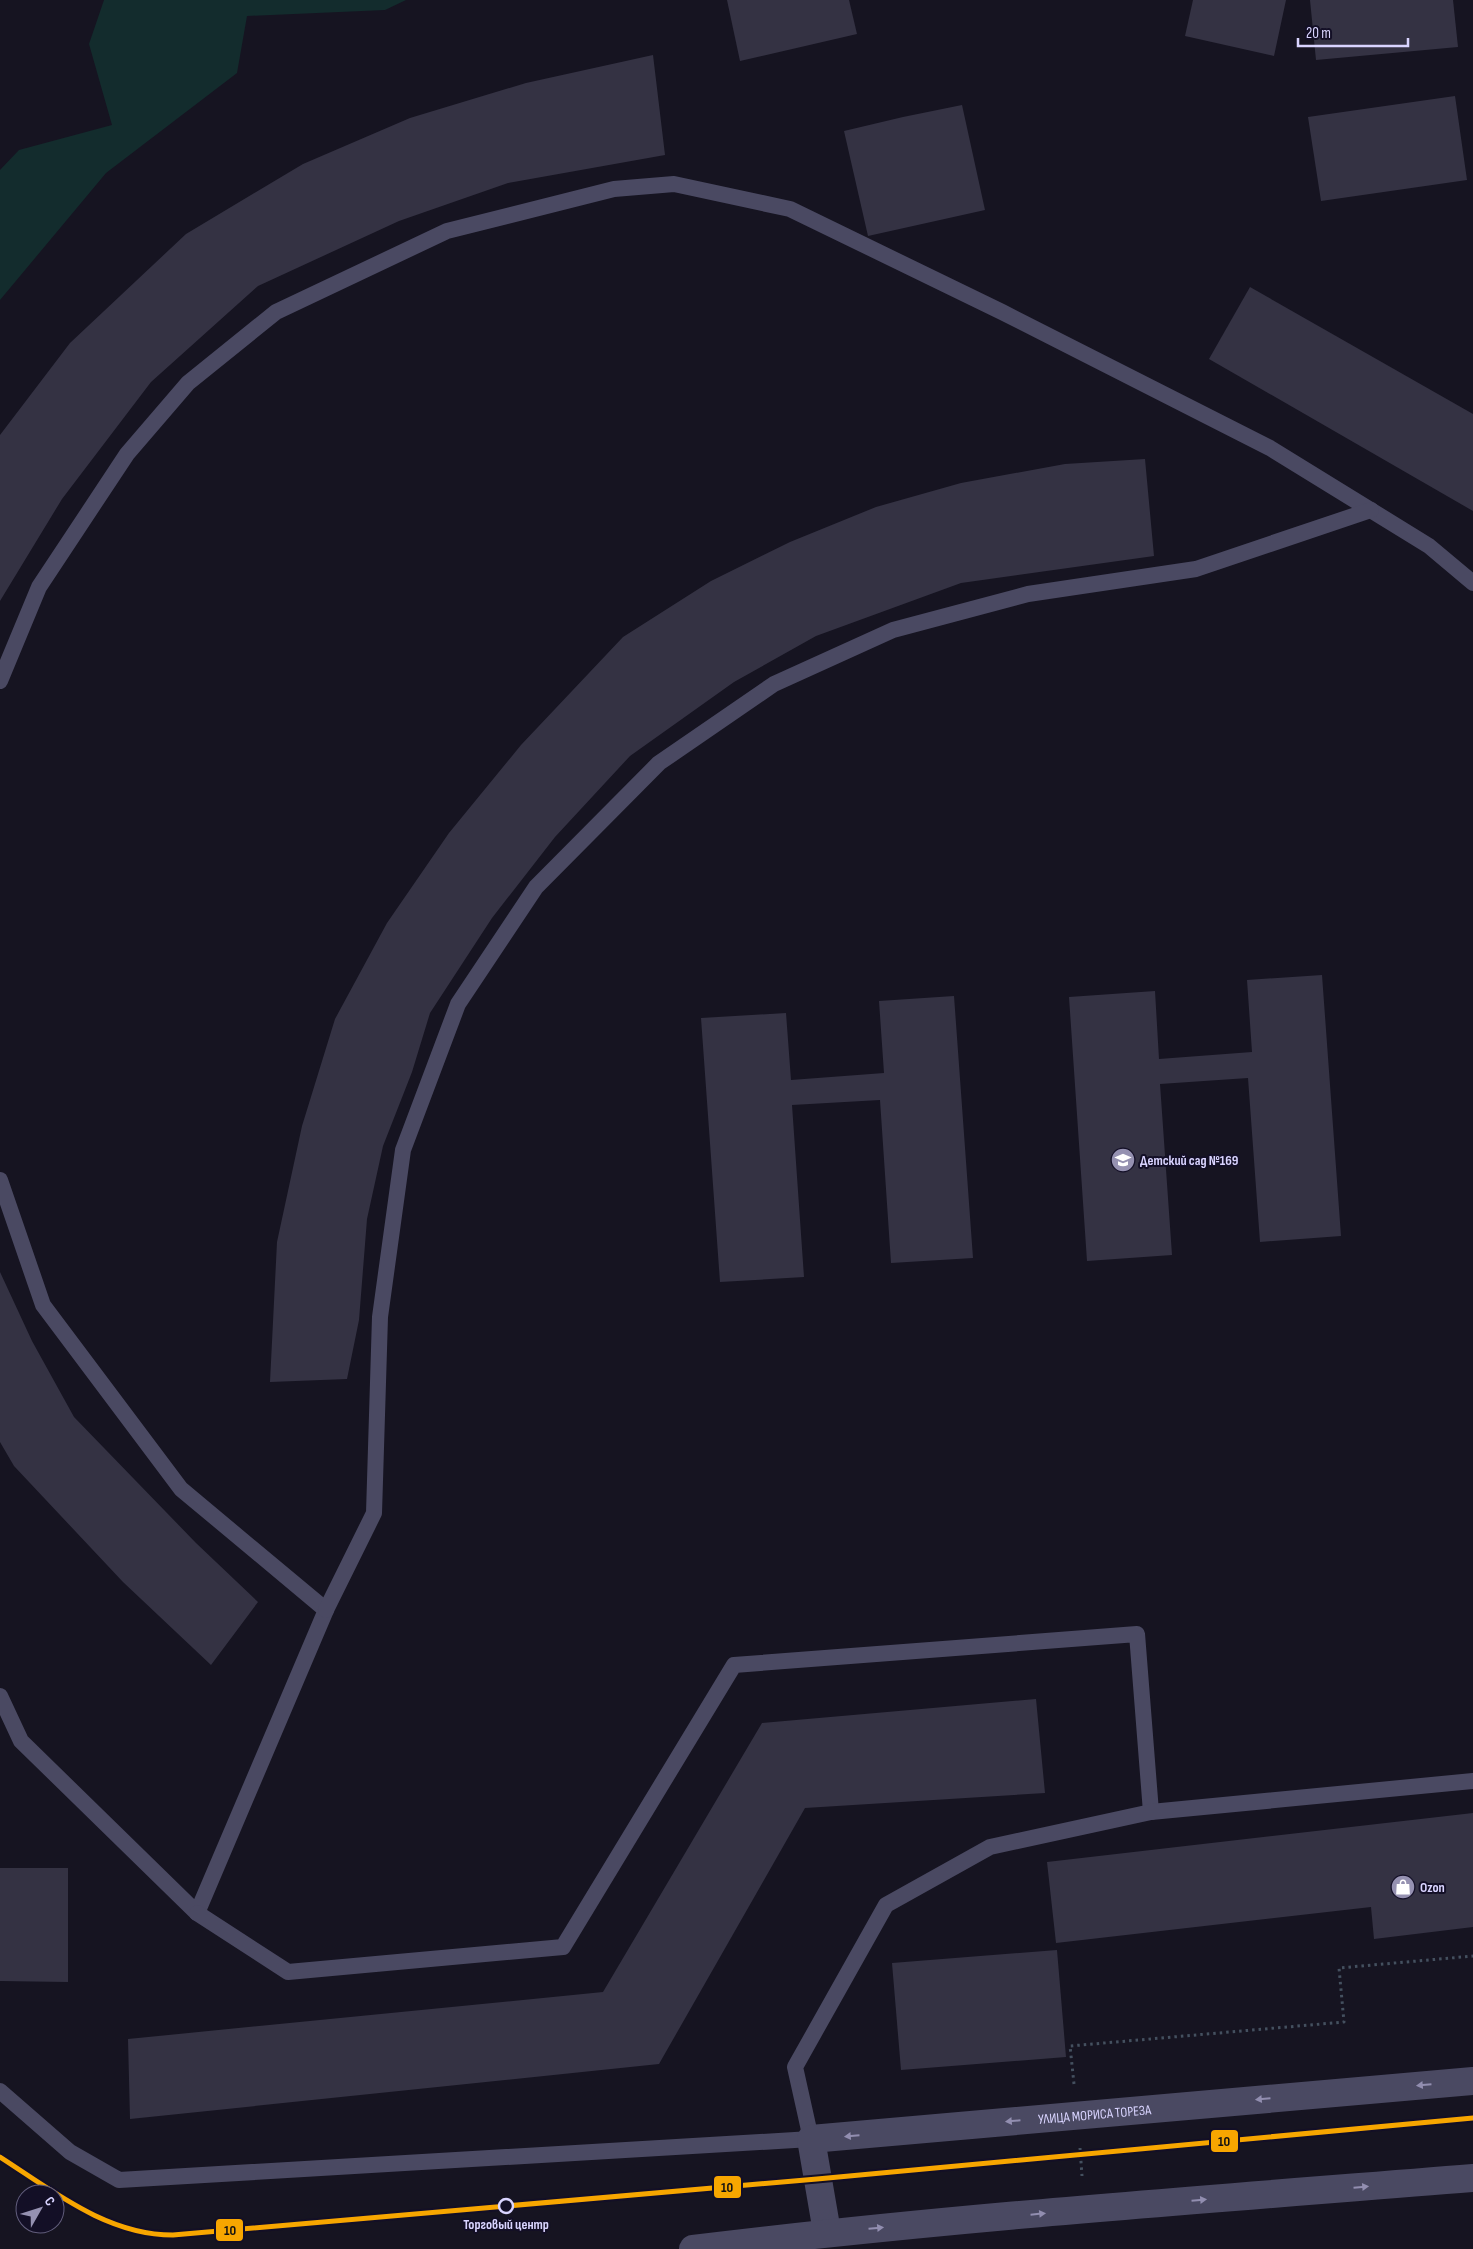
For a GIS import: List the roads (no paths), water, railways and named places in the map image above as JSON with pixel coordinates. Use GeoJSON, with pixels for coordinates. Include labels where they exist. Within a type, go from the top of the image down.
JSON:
{"type":"FeatureCollection","features":[{"type":"Feature","properties":{"kind":"street","name":"УЛИЦА МОРИСА ТОРЕЗА"},"geometry":{"type":"LineString","coordinates":[[811,2139],[1473,2081]]}},
{"type":"Feature","properties":{"kind":"street"},"geometry":{"type":"LineString","coordinates":[[811,2139],[827,2232]]}},
{"type":"Feature","properties":{"kind":"street"},"geometry":{"type":"LineString","coordinates":[[693,2249],[827,2232],[1473,2178]]}},
{"type":"Feature","properties":{"kind":"lane"},"geometry":{"type":"LineString","coordinates":[[0,681],[39,587],[127,454],[188,383],[276,312],[447,231],[614,189],[674,184],[790,209],[1002,312],[1270,448],[1430,546],[1473,583]]}},
{"type":"Feature","properties":{"kind":"lane"},"geometry":{"type":"LineString","coordinates":[[196,1912],[326,1610],[374,1513],[380,1317],[403,1150],[458,1004],[536,887],[659,763],[774,684],[893,630],[1028,594],[1196,570],[1371,510]]}},
{"type":"Feature","properties":{"kind":"lane"},"geometry":{"type":"LineString","coordinates":[[0,1180],[43,1305],[181,1489],[326,1610]]}},
{"type":"Feature","properties":{"kind":"lane"},"geometry":{"type":"LineString","coordinates":[[0,1696],[21,1741],[196,1912],[288,1972],[564,1947],[734,1665],[1137,1634],[1151,1812]]}},
{"type":"Feature","properties":{"kind":"lane"},"geometry":{"type":"LineString","coordinates":[[0,2092],[70,2152],[119,2180],[811,2139],[795,2067],[886,1904],[990,1847],[1151,1812],[1473,1781]]}},
{"type":"Feature","properties":{"kind":"place","name":"Детский сад №169"},"geometry":{"type":"Point","coordinates":[1123,1160]}},
{"type":"Feature","properties":{"kind":"place","name":"Ozon"},"geometry":{"type":"Point","coordinates":[1403,1887]}},
{"type":"Feature","properties":{"kind":"place","name":"Торговый центр"},"geometry":{"type":"Point","coordinates":[506,2206]}}]}
